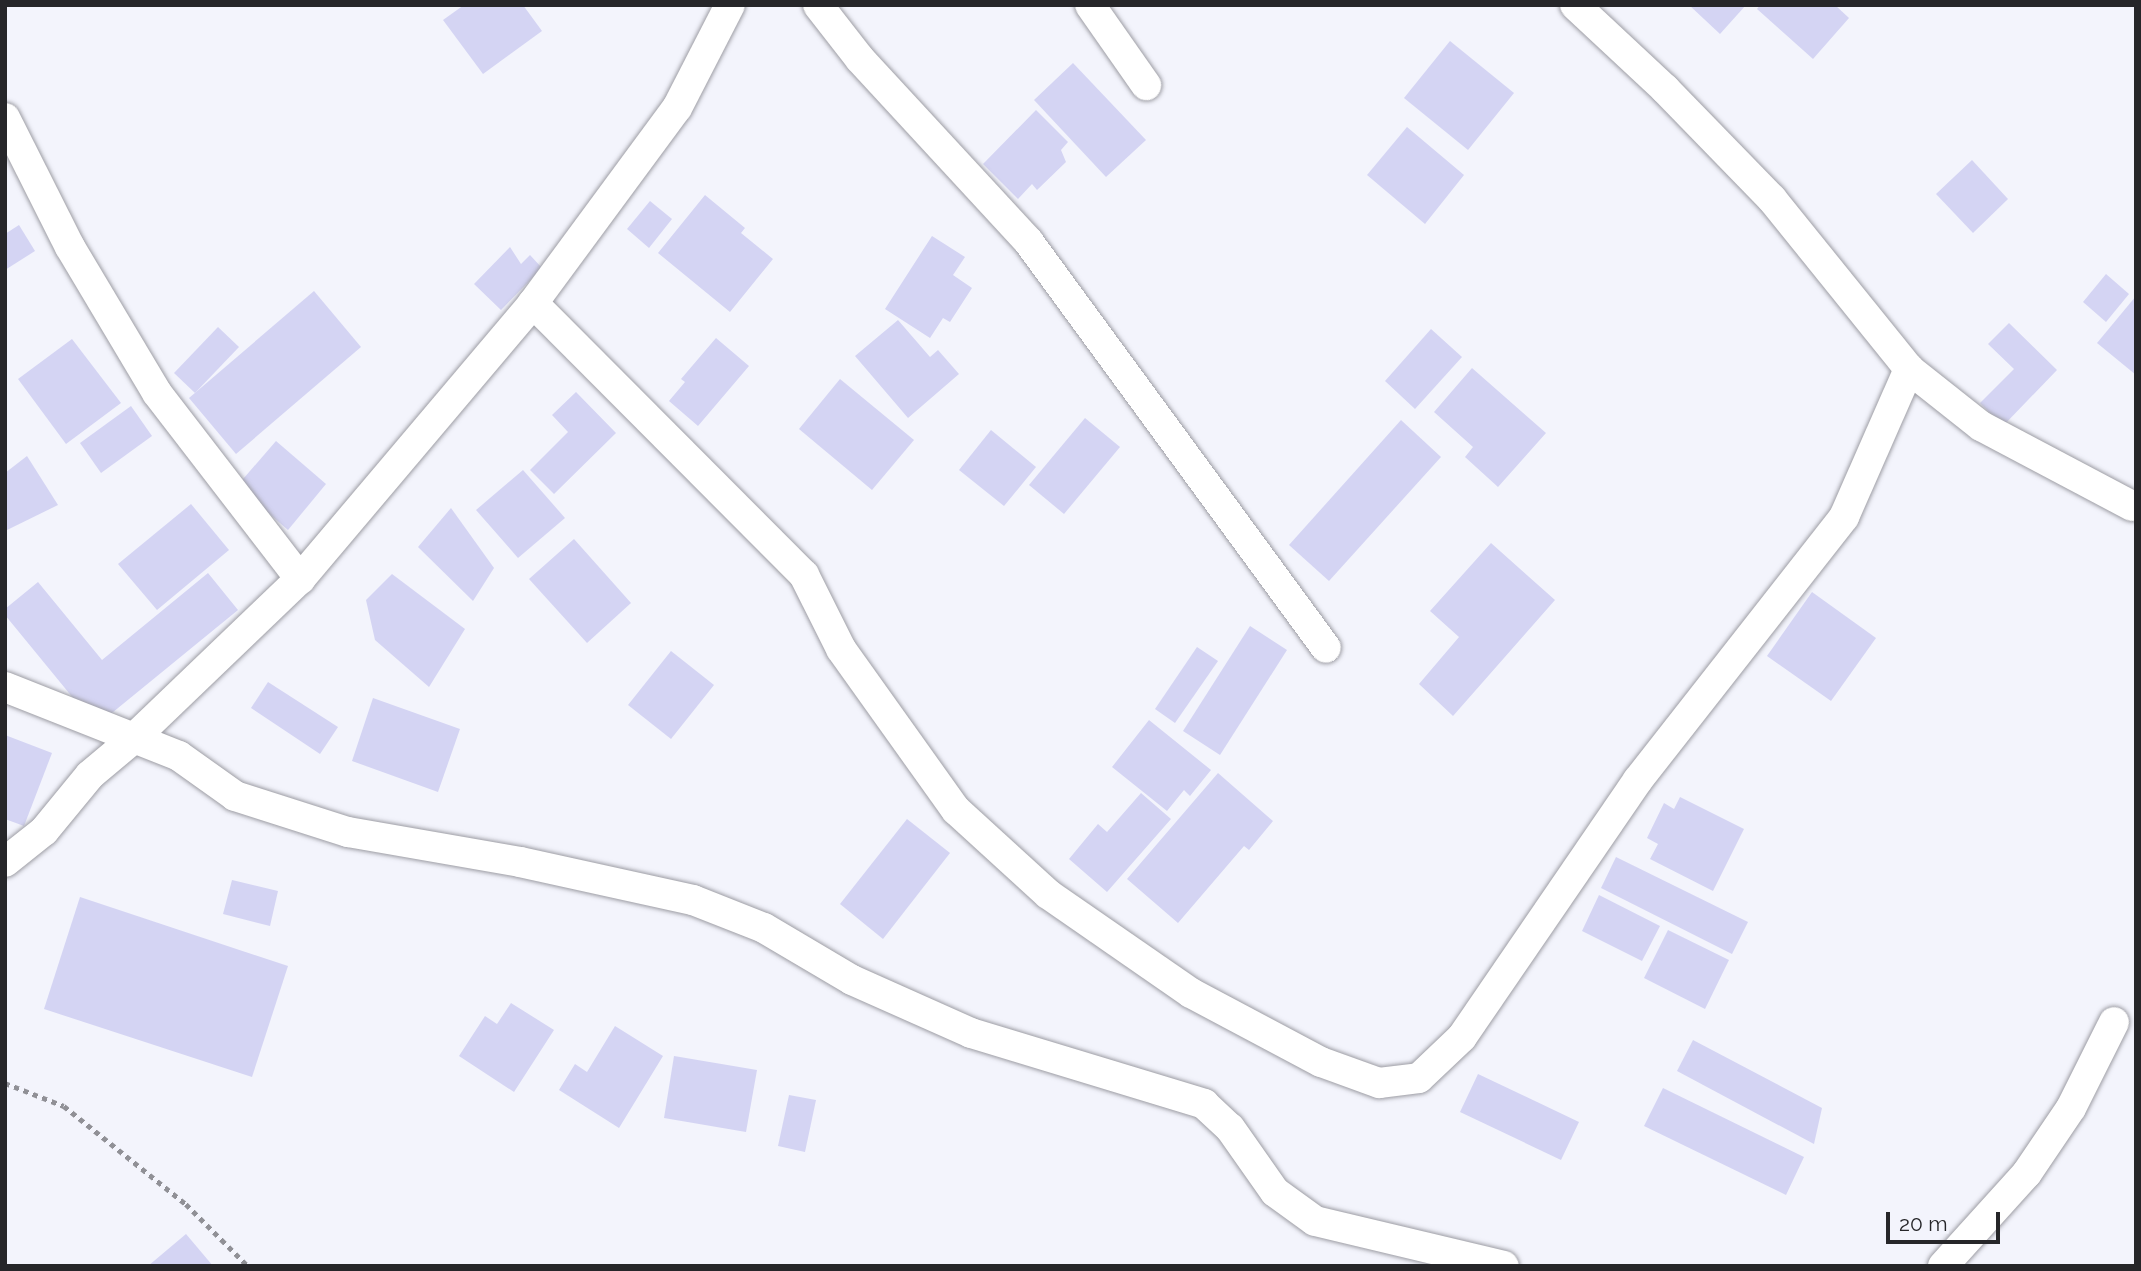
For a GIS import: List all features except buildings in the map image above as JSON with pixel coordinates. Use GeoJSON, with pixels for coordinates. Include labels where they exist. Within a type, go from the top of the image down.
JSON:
{"type":"FeatureCollection","features":[{"type":"Feature","properties":{"kind":"street"},"geometry":{"type":"LineString","coordinates":[[5,862],[44,831],[90,775],[133,739],[300,579],[533,303],[677,108],[730,5]]}},
{"type":"Feature","properties":{"kind":"street"},"geometry":{"type":"LineString","coordinates":[[818,5],[860,59],[1028,241],[1326,648]]}},
{"type":"Feature","properties":{"kind":"street"},"geometry":{"type":"LineString","coordinates":[[1090,5],[1146,85]]}},
{"type":"Feature","properties":{"kind":"street"},"geometry":{"type":"LineString","coordinates":[[1575,5],[1665,89],[1772,199],[1909,369],[1981,426],[2132,506]]}},
{"type":"Feature","properties":{"kind":"street"},"geometry":{"type":"LineString","coordinates":[[5,118],[70,247],[157,393],[300,579]]}},
{"type":"Feature","properties":{"kind":"street"},"geometry":{"type":"LineString","coordinates":[[533,303],[804,575],[841,649],[957,810],[1048,894],[1191,993],[1321,1062],[1379,1083],[1419,1078],[1462,1037],[1638,780],[1844,517],[1909,369]]}},
{"type":"Feature","properties":{"kind":"street"},"geometry":{"type":"LineString","coordinates":[[5,687],[179,756],[235,796],[348,832],[520,862],[693,900],[764,928],[852,979],[971,1033],[1204,1104],[1230,1128],[1275,1192],[1315,1221],[1504,1266]]}},
{"type":"Feature","properties":{"kind":"street"},"geometry":{"type":"LineString","coordinates":[[1943,1266],[2027,1173],[2071,1108],[2113,1023]]}},
{"type":"Feature","properties":{"kind":"path"},"geometry":{"type":"LineString","coordinates":[[5,1083],[64,1106],[186,1204],[248,1266]]}}]}
